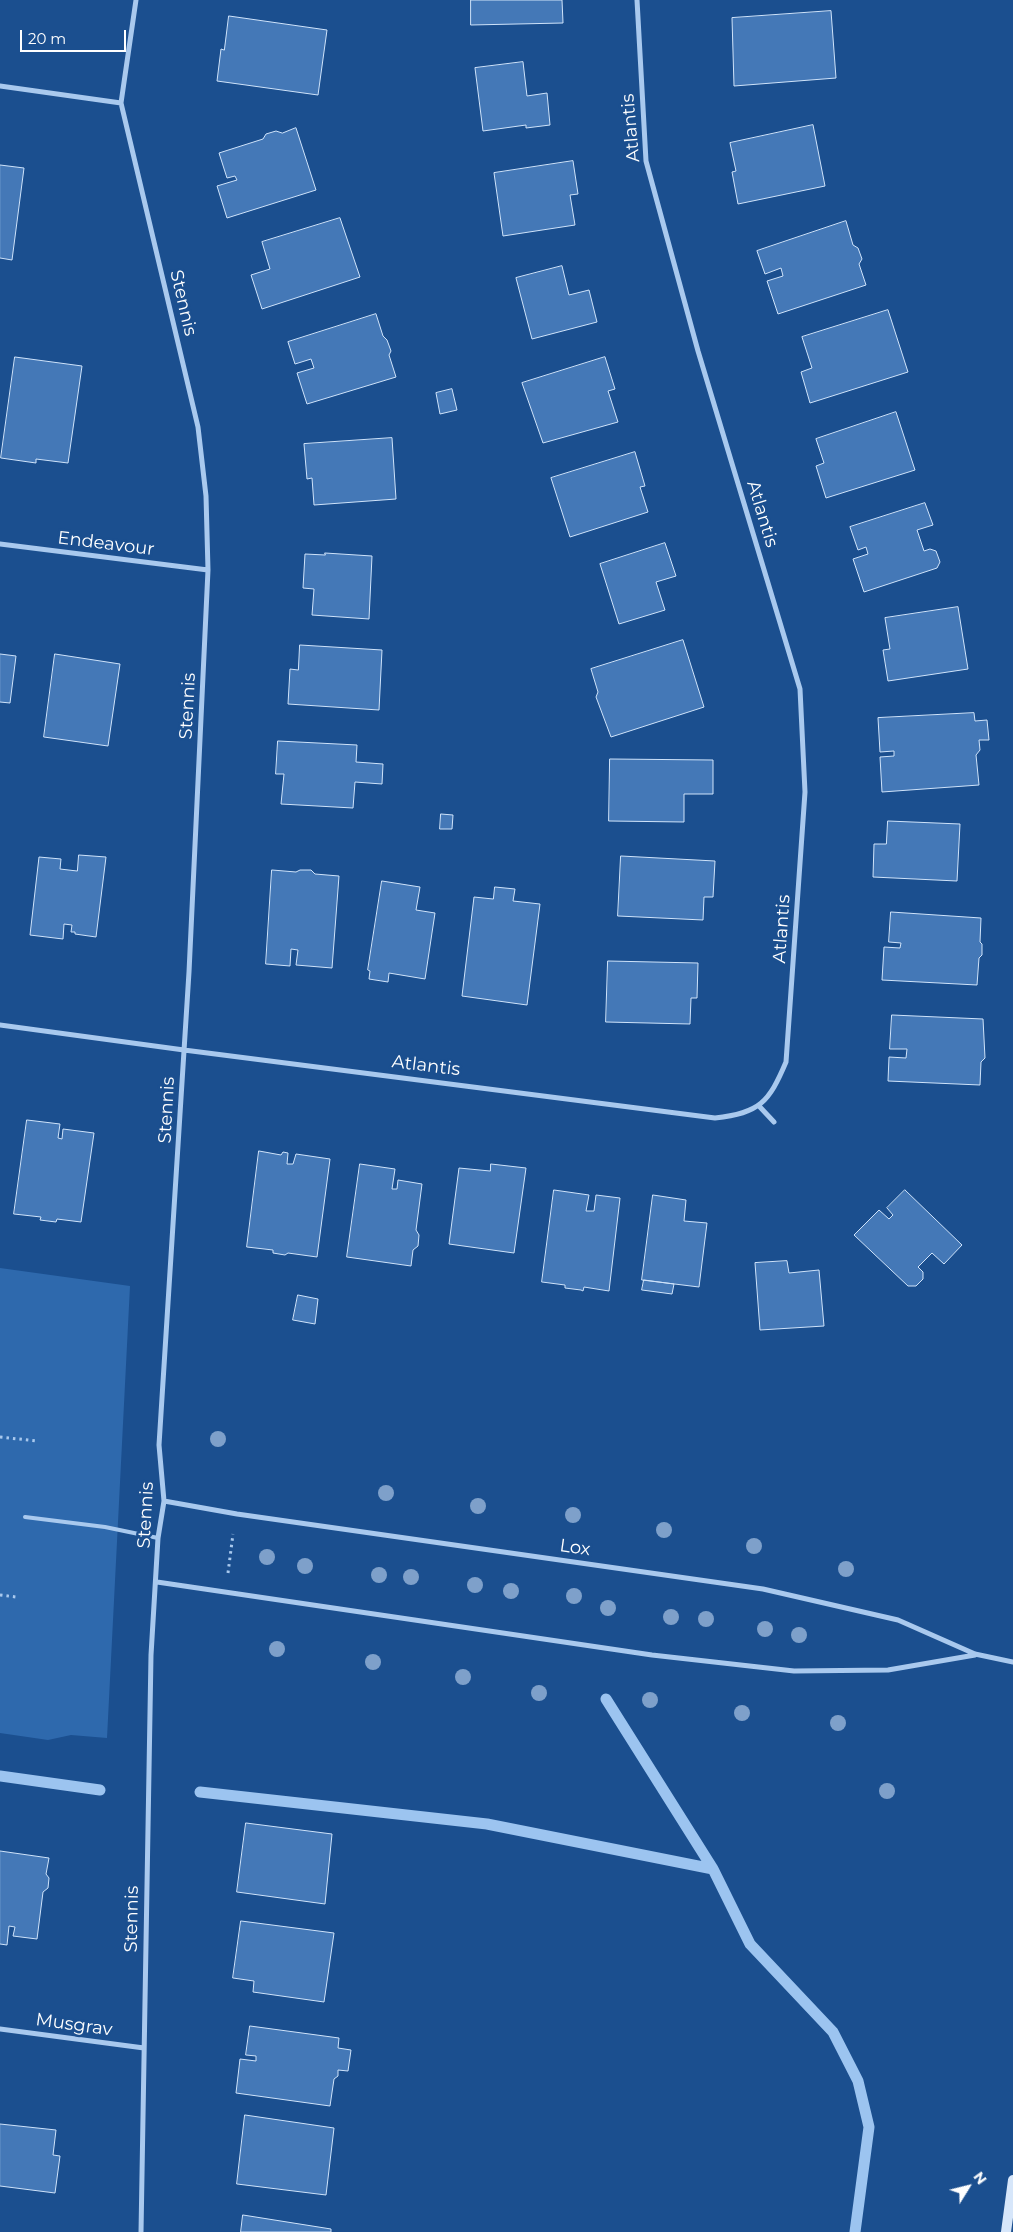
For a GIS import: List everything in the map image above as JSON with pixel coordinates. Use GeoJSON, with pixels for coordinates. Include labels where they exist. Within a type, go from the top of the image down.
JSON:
{"type":"FeatureCollection","features":[{"type":"Feature","properties":{"kind":"main road"},"geometry":{"type":"LineString","coordinates":[[1006,2232],[1013,2180]]}},
{"type":"Feature","properties":{"kind":"street","name":"Stennis"},"geometry":{"type":"LineString","coordinates":[[136,0],[121,103],[198,427],[206,496],[208,570],[184,1050],[159,1445],[164,1501],[158,1538],[157,1582],[150,1655],[141,2232]]}},
{"type":"Feature","properties":{"kind":"street","name":"Atlantis"},"geometry":{"type":"LineString","coordinates":[[0,1025],[715,1118],[737,1115],[759,1106],[775,1088],[786,1062],[805,792],[800,688],[698,351],[646,161],[637,0]]}},
{"type":"Feature","properties":{"kind":"street"},"geometry":{"type":"LineString","coordinates":[[0,86],[121,103]]}},
{"type":"Feature","properties":{"kind":"street","name":"Endeavour"},"geometry":{"type":"LineString","coordinates":[[0,544],[208,570]]}},
{"type":"Feature","properties":{"kind":"street"},"geometry":{"type":"LineString","coordinates":[[759,1106],[774,1122]]}},
{"type":"Feature","properties":{"kind":"street","name":"Lox"},"geometry":{"type":"LineString","coordinates":[[164,1501],[237,1514],[763,1589],[898,1620],[975,1654],[1013,1662]]}},
{"type":"Feature","properties":{"kind":"street","name":"Lox"},"geometry":{"type":"LineString","coordinates":[[157,1582],[652,1655],[794,1671],[888,1670],[975,1654]]}},
{"type":"Feature","properties":{"kind":"street","name":"Musgrav"},"geometry":{"type":"LineString","coordinates":[[0,2029],[144,2048]]}},
{"type":"Feature","properties":{"kind":"lane"},"geometry":{"type":"LineString","coordinates":[[25,1517],[105,1527],[158,1538]]}},
{"type":"Feature","properties":{"kind":"path"},"geometry":{"type":"LineString","coordinates":[[0,1436],[36,1441]]}},
{"type":"Feature","properties":{"kind":"path"},"geometry":{"type":"LineString","coordinates":[[228,1573],[234,1531]]}},
{"type":"Feature","properties":{"kind":"path"},"geometry":{"type":"LineString","coordinates":[[0,1595],[16,1598]]}},
{"type":"Feature","properties":{"kind":"shaded area"},"geometry":{"type":"Polygon","coordinates":[[[0,1268],[130,1286],[107,1738],[71,1735],[48,1740],[0,1733],[0,1268]]]}},
{"type":"Feature","properties":{"kind":"building"},"geometry":{"type":"Polygon","coordinates":[[[471,0],[562,0],[563,23],[471,25],[471,0]]]}},
{"type":"Feature","properties":{"kind":"building"},"geometry":{"type":"Polygon","coordinates":[[[831,11],[836,78],[734,86],[732,18],[831,11]]]}},
{"type":"Feature","properties":{"kind":"building"},"geometry":{"type":"Polygon","coordinates":[[[229,16],[327,30],[318,95],[217,81],[221,49],[224,50],[229,16]]]}},
{"type":"Feature","properties":{"kind":"building"},"geometry":{"type":"Polygon","coordinates":[[[523,62],[527,96],[547,93],[550,125],[526,128],[526,125],[483,131],[475,68],[523,62]]]}},
{"type":"Feature","properties":{"kind":"building"},"geometry":{"type":"Polygon","coordinates":[[[813,125],[825,186],[738,204],[732,172],[736,171],[730,143],[813,125]]]}},
{"type":"Feature","properties":{"kind":"building"},"geometry":{"type":"Polygon","coordinates":[[[296,128],[316,190],[227,218],[217,186],[237,180],[235,176],[227,178],[219,153],[263,139],[266,134],[276,131],[282,133],[296,128]]]}},
{"type":"Feature","properties":{"kind":"building"},"geometry":{"type":"Polygon","coordinates":[[[573,161],[578,194],[570,195],[575,225],[503,236],[494,173],[573,161]]]}},
{"type":"Feature","properties":{"kind":"building"},"geometry":{"type":"Polygon","coordinates":[[[0,165],[24,168],[12,260],[0,258],[0,165]]]}},
{"type":"Feature","properties":{"kind":"building"},"geometry":{"type":"Polygon","coordinates":[[[340,218],[360,277],[262,309],[251,275],[270,269],[262,242],[340,218]]]}},
{"type":"Feature","properties":{"kind":"building"},"geometry":{"type":"Polygon","coordinates":[[[846,221],[853,245],[858,248],[862,259],[859,264],[866,285],[778,314],[767,281],[783,276],[781,268],[765,274],[757,251],[846,221]]]}},
{"type":"Feature","properties":{"kind":"building"},"geometry":{"type":"Polygon","coordinates":[[[562,266],[569,295],[589,290],[597,322],[532,339],[516,278],[562,266]]]}},
{"type":"Feature","properties":{"kind":"building"},"geometry":{"type":"Polygon","coordinates":[[[888,310],[908,372],[810,403],[801,372],[812,368],[802,337],[888,310]]]}},
{"type":"Feature","properties":{"kind":"building"},"geometry":{"type":"Polygon","coordinates":[[[376,314],[383,336],[387,340],[391,351],[389,355],[396,377],[307,404],[297,373],[314,368],[311,359],[295,364],[288,342],[376,314]]]}},
{"type":"Feature","properties":{"kind":"building"},"geometry":{"type":"Polygon","coordinates":[[[15,357],[82,366],[68,463],[36,459],[36,463],[1,458],[15,357]]]}},
{"type":"Feature","properties":{"kind":"building"},"geometry":{"type":"Polygon","coordinates":[[[605,357],[615,389],[608,391],[618,422],[543,443],[522,383],[605,357]]]}},
{"type":"Feature","properties":{"kind":"building"},"geometry":{"type":"Polygon","coordinates":[[[452,389],[457,410],[440,414],[436,393],[452,389]]]}},
{"type":"Feature","properties":{"kind":"building"},"geometry":{"type":"Polygon","coordinates":[[[896,412],[915,470],[826,498],[816,466],[824,463],[816,439],[896,412]]]}},
{"type":"Feature","properties":{"kind":"building"},"geometry":{"type":"Polygon","coordinates":[[[392,438],[396,499],[314,505],[312,478],[307,479],[304,444],[392,438]]]}},
{"type":"Feature","properties":{"kind":"building"},"geometry":{"type":"Polygon","coordinates":[[[635,452],[645,486],[640,487],[648,512],[570,537],[551,478],[635,452]]]}},
{"type":"Feature","properties":{"kind":"building"},"geometry":{"type":"Polygon","coordinates":[[[925,503],[933,525],[917,530],[924,551],[930,549],[936,551],[940,562],[937,568],[864,592],[853,559],[868,554],[866,547],[858,550],[850,527],[925,503]]]}},
{"type":"Feature","properties":{"kind":"building"},"geometry":{"type":"Polygon","coordinates":[[[665,543],[676,576],[656,582],[665,610],[619,624],[600,564],[665,543]]]}},
{"type":"Feature","properties":{"kind":"building"},"geometry":{"type":"Polygon","coordinates":[[[325,553],[372,556],[369,619],[312,615],[314,589],[303,588],[305,554],[325,555],[325,553]]]}},
{"type":"Feature","properties":{"kind":"building"},"geometry":{"type":"Polygon","coordinates":[[[958,607],[968,669],[888,681],[883,650],[890,649],[885,618],[958,607]]]}},
{"type":"Feature","properties":{"kind":"building"},"geometry":{"type":"Polygon","coordinates":[[[683,640],[704,707],[611,737],[596,697],[598,692],[591,669],[683,640]]]}},
{"type":"Feature","properties":{"kind":"building"},"geometry":{"type":"Polygon","coordinates":[[[300,645],[382,650],[379,710],[288,704],[290,669],[298,670],[300,645]]]}},
{"type":"Feature","properties":{"kind":"building"},"geometry":{"type":"Polygon","coordinates":[[[0,654],[16,656],[10,703],[0,702],[0,654]]]}},
{"type":"Feature","properties":{"kind":"building"},"geometry":{"type":"Polygon","coordinates":[[[55,654],[120,664],[108,746],[44,737],[55,654]]]}},
{"type":"Feature","properties":{"kind":"building"},"geometry":{"type":"Polygon","coordinates":[[[974,713],[975,721],[987,720],[989,740],[979,740],[980,750],[976,755],[979,785],[882,792],[880,757],[894,756],[894,751],[880,752],[878,718],[974,713]]]}},
{"type":"Feature","properties":{"kind":"building"},"geometry":{"type":"Polygon","coordinates":[[[278,741],[357,745],[356,762],[383,764],[382,784],[355,782],[353,808],[281,804],[284,774],[276,774],[278,741]]]}},
{"type":"Feature","properties":{"kind":"building"},"geometry":{"type":"Polygon","coordinates":[[[610,759],[713,760],[713,794],[684,794],[684,822],[609,821],[610,759]]]}},
{"type":"Feature","properties":{"kind":"building"},"geometry":{"type":"Polygon","coordinates":[[[441,814],[453,815],[452,829],[440,829],[441,814]]]}},
{"type":"Feature","properties":{"kind":"building"},"geometry":{"type":"Polygon","coordinates":[[[888,821],[960,824],[957,881],[873,877],[874,844],[886,844],[888,821]]]}},
{"type":"Feature","properties":{"kind":"building"},"geometry":{"type":"Polygon","coordinates":[[[79,855],[106,857],[96,937],[75,934],[75,932],[71,932],[72,925],[64,924],[63,939],[30,935],[39,857],[61,859],[60,869],[77,871],[79,855]]]}},
{"type":"Feature","properties":{"kind":"building"},"geometry":{"type":"Polygon","coordinates":[[[621,856],[715,861],[713,897],[704,897],[703,920],[618,916],[621,856]]]}},
{"type":"Feature","properties":{"kind":"building"},"geometry":{"type":"Polygon","coordinates":[[[272,870],[296,872],[311,870],[315,874],[339,876],[332,968],[296,965],[298,950],[291,949],[290,966],[266,964],[272,870]]]}},
{"type":"Feature","properties":{"kind":"building"},"geometry":{"type":"Polygon","coordinates":[[[382,881],[420,887],[416,910],[435,913],[425,979],[389,973],[388,982],[369,979],[370,971],[368,970],[382,881]]]}},
{"type":"Feature","properties":{"kind":"building"},"geometry":{"type":"Polygon","coordinates":[[[495,887],[515,889],[513,901],[540,904],[527,1005],[462,996],[474,897],[493,899],[495,887]]]}},
{"type":"Feature","properties":{"kind":"building"},"geometry":{"type":"Polygon","coordinates":[[[891,912],[981,918],[980,942],[982,944],[982,955],[979,958],[977,985],[882,980],[884,947],[900,948],[901,943],[889,942],[891,912]]]}},
{"type":"Feature","properties":{"kind":"building"},"geometry":{"type":"Polygon","coordinates":[[[608,961],[698,963],[697,998],[691,998],[690,1024],[606,1022],[608,961]]]}},
{"type":"Feature","properties":{"kind":"building"},"geometry":{"type":"Polygon","coordinates":[[[892,1015],[983,1019],[985,1058],[981,1062],[980,1085],[888,1081],[889,1057],[906,1058],[907,1049],[890,1049],[892,1015]]]}},
{"type":"Feature","properties":{"kind":"building"},"geometry":{"type":"Polygon","coordinates":[[[27,1120],[60,1124],[58,1138],[62,1139],[63,1129],[94,1133],[81,1222],[57,1219],[56,1222],[40,1220],[41,1217],[14,1214],[27,1120]]]}},
{"type":"Feature","properties":{"kind":"building"},"geometry":{"type":"Polygon","coordinates":[[[259,1151],[281,1155],[283,1152],[288,1153],[287,1164],[293,1164],[296,1154],[330,1159],[317,1257],[288,1253],[285,1255],[273,1253],[273,1250],[247,1247],[259,1151]]]}},
{"type":"Feature","properties":{"kind":"building"},"geometry":{"type":"Polygon","coordinates":[[[360,1164],[395,1169],[392,1189],[397,1189],[398,1180],[422,1184],[416,1230],[419,1235],[418,1246],[413,1250],[411,1266],[347,1257],[360,1164]]]}},
{"type":"Feature","properties":{"kind":"building"},"geometry":{"type":"Polygon","coordinates":[[[491,1164],[526,1168],[514,1253],[449,1244],[459,1168],[490,1171],[491,1164]]]}},
{"type":"Feature","properties":{"kind":"building"},"geometry":{"type":"Polygon","coordinates":[[[554,1190],[589,1195],[586,1211],[594,1211],[596,1195],[620,1198],[609,1291],[584,1287],[583,1291],[565,1288],[565,1285],[542,1282],[554,1190]]]}},
{"type":"Feature","properties":{"kind":"building"},"geometry":{"type":"Polygon","coordinates":[[[905,1190],[962,1245],[944,1264],[932,1253],[918,1267],[923,1272],[923,1279],[916,1286],[908,1286],[854,1235],[879,1210],[889,1219],[893,1215],[887,1208],[905,1190]]]}},
{"type":"Feature","properties":{"kind":"building"},"geometry":{"type":"Polygon","coordinates":[[[653,1195],[686,1200],[684,1221],[707,1223],[699,1287],[642,1280],[653,1195]]]}},
{"type":"Feature","properties":{"kind":"building"},"geometry":{"type":"Polygon","coordinates":[[[787,1261],[789,1273],[819,1270],[824,1326],[760,1330],[755,1263],[787,1261]]]}},
{"type":"Feature","properties":{"kind":"building"},"geometry":{"type":"Polygon","coordinates":[[[644,1280],[674,1284],[672,1294],[642,1290],[644,1280]]]}},
{"type":"Feature","properties":{"kind":"building"},"geometry":{"type":"Polygon","coordinates":[[[298,1295],[318,1299],[315,1324],[293,1320],[298,1295]]]}},
{"type":"Feature","properties":{"kind":"building"},"geometry":{"type":"Polygon","coordinates":[[[246,1823],[332,1834],[325,1904],[237,1892],[246,1823]]]}},
{"type":"Feature","properties":{"kind":"building"},"geometry":{"type":"Polygon","coordinates":[[[0,1851],[49,1858],[46,1874],[49,1878],[48,1888],[43,1892],[37,1939],[13,1936],[15,1927],[9,1926],[7,1945],[0,1944],[0,1851]]]}},
{"type":"Feature","properties":{"kind":"building"},"geometry":{"type":"Polygon","coordinates":[[[241,1921],[334,1933],[324,2002],[253,1992],[254,1981],[233,1978],[241,1921]]]}},
{"type":"Feature","properties":{"kind":"building"},"geometry":{"type":"Polygon","coordinates":[[[250,2026],[339,2038],[338,2048],[351,2050],[348,2071],[338,2070],[338,2076],[334,2079],[330,2106],[236,2093],[240,2059],[256,2061],[256,2056],[246,2055],[250,2026]]]}},
{"type":"Feature","properties":{"kind":"building"},"geometry":{"type":"Polygon","coordinates":[[[245,2115],[334,2128],[326,2195],[237,2184],[245,2115]]]}},
{"type":"Feature","properties":{"kind":"building"},"geometry":{"type":"Polygon","coordinates":[[[0,2124],[56,2130],[53,2155],[60,2156],[55,2193],[0,2186],[0,2124]]]}},
{"type":"Feature","properties":{"kind":"building"},"geometry":{"type":"Polygon","coordinates":[[[243,2215],[331,2229],[331,2232],[241,2232],[243,2215]]]}},
{"type":"Feature","properties":{"kind":"waterway"},"geometry":{"type":"LineString","coordinates":[[606,1699],[713,1869],[750,1944],[833,2032],[858,2081],[869,2127],[855,2232]]}},
{"type":"Feature","properties":{"kind":"waterway"},"geometry":{"type":"LineString","coordinates":[[0,1776],[100,1790]]}},
{"type":"Feature","properties":{"kind":"waterway"},"geometry":{"type":"LineString","coordinates":[[200,1792],[487,1824],[713,1869]]}}]}
